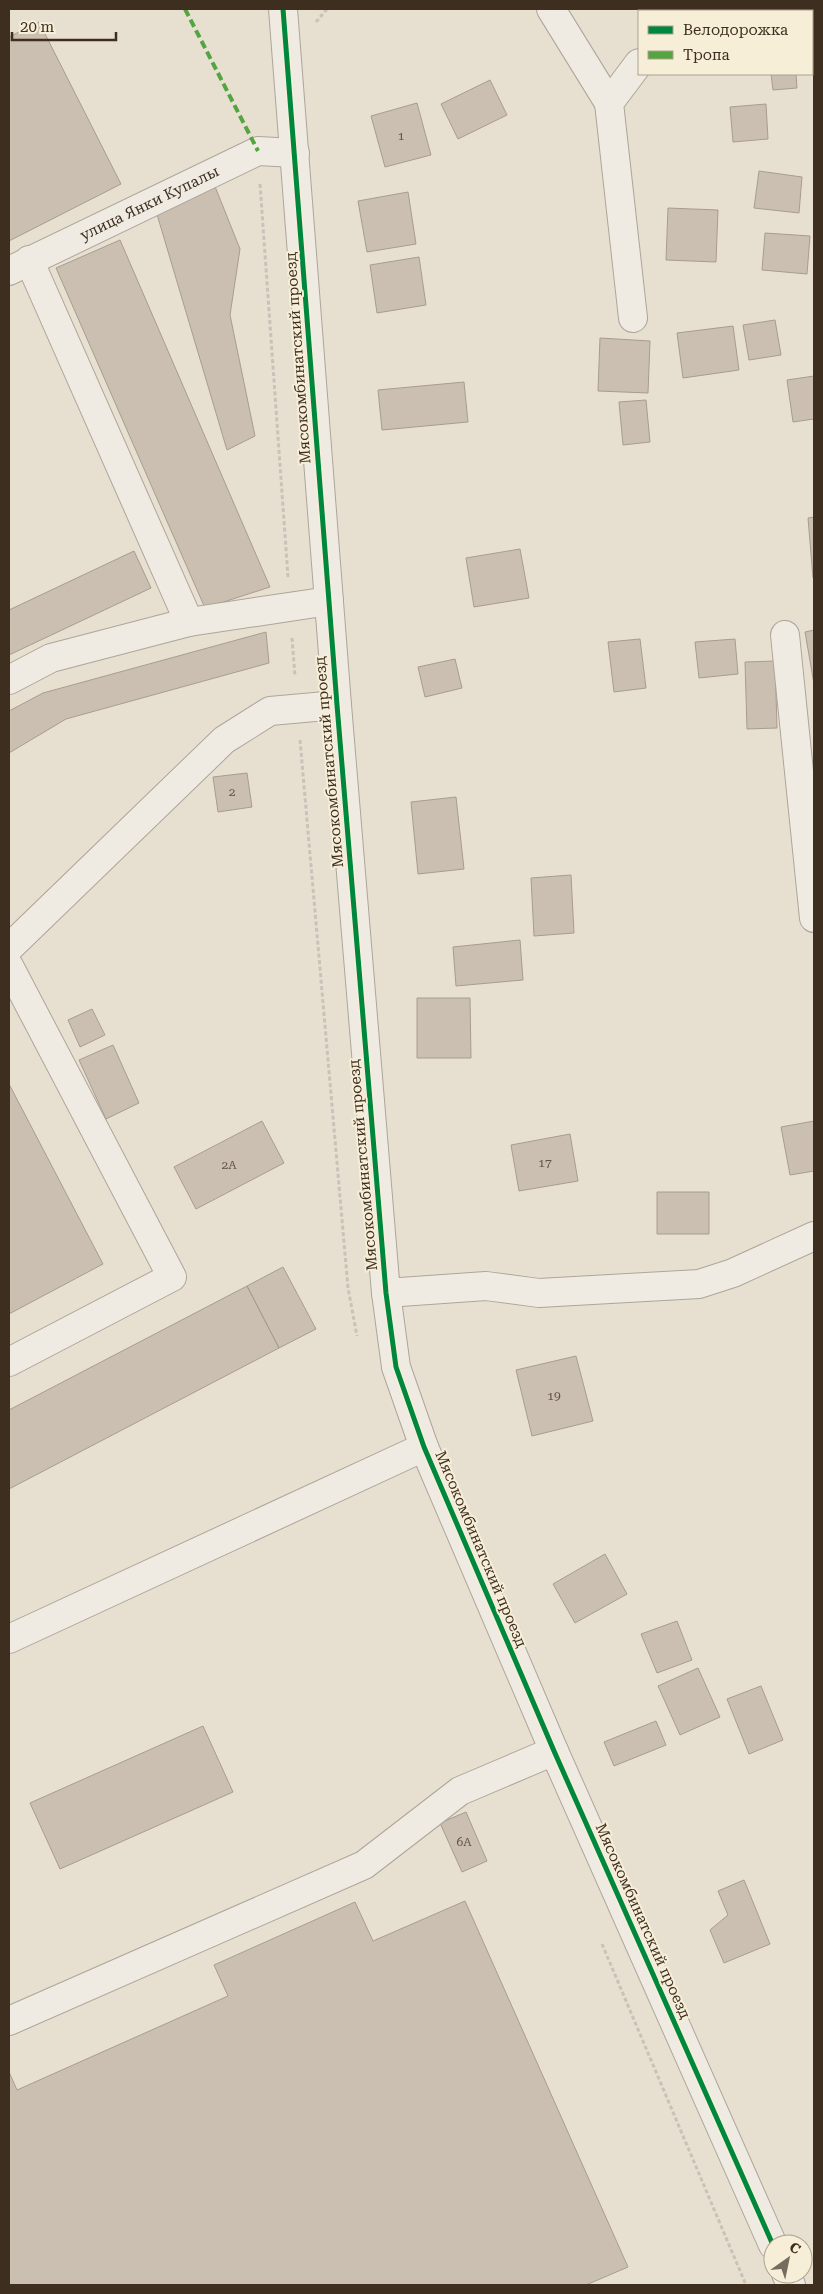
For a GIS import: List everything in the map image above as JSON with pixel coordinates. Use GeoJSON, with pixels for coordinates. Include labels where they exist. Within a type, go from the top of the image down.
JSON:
{"type":"FeatureCollection","features":[{"type":"Feature","properties":{"kind":"street","name":"Мясокомбинатский проезд"},"geometry":{"type":"LineString","coordinates":[[283,9],[336,705],[386,1293],[396,1367],[424,1448],[554,1752],[768,2234]]}},
{"type":"Feature","properties":{"kind":"street"},"geometry":{"type":"LineString","coordinates":[[551,9],[609,103],[633,318]]}},
{"type":"Feature","properties":{"kind":"street"},"geometry":{"type":"LineString","coordinates":[[609,103],[638,63]]}},
{"type":"Feature","properties":{"kind":"street","name":"улица Янки Купалы"},"geometry":{"type":"LineString","coordinates":[[19,265],[258,151],[295,153]]}},
{"type":"Feature","properties":{"kind":"street"},"geometry":{"type":"LineString","coordinates":[[19,265],[189,622]]}},
{"type":"Feature","properties":{"kind":"street"},"geometry":{"type":"LineString","coordinates":[[9,680],[52,658],[189,622],[329,601]]}},
{"type":"Feature","properties":{"kind":"street"},"geometry":{"type":"LineString","coordinates":[[785,635],[814,918]]}},
{"type":"Feature","properties":{"kind":"street"},"geometry":{"type":"LineString","coordinates":[[9,948],[224,740],[270,711],[336,705]]}},
{"type":"Feature","properties":{"kind":"street"},"geometry":{"type":"LineString","coordinates":[[9,966],[172,1277],[9,1362]]}},
{"type":"Feature","properties":{"kind":"street"},"geometry":{"type":"LineString","coordinates":[[386,1293],[486,1286],[539,1293],[699,1284],[733,1273],[814,1236]]}},
{"type":"Feature","properties":{"kind":"street"},"geometry":{"type":"LineString","coordinates":[[9,1639],[424,1448]]}},
{"type":"Feature","properties":{"kind":"street"},"geometry":{"type":"LineString","coordinates":[[9,2020],[364,1864],[460,1791],[554,1752]]}},
{"type":"Feature","properties":{"kind":"building"},"geometry":{"type":"Polygon","coordinates":[[[39,22],[121,184],[9,241],[9,37],[39,22]]]}},
{"type":"Feature","properties":{"kind":"building"},"geometry":{"type":"Polygon","coordinates":[[[771,75],[796,75],[797,88],[773,90],[771,75]]]}},
{"type":"Feature","properties":{"kind":"building"},"geometry":{"type":"Polygon","coordinates":[[[490,80],[507,115],[458,139],[441,104],[490,80]]]}},
{"type":"Feature","properties":{"kind":"building"},"geometry":{"type":"Polygon","coordinates":[[[417,103],[431,155],[385,167],[371,116],[417,103]]]}},
{"type":"Feature","properties":{"kind":"building"},"geometry":{"type":"Polygon","coordinates":[[[766,104],[768,139],[733,142],[730,107],[766,104]]]}},
{"type":"Feature","properties":{"kind":"building"},"geometry":{"type":"Polygon","coordinates":[[[759,171],[802,177],[799,213],[754,208],[759,171]]]}},
{"type":"Feature","properties":{"kind":"building"},"geometry":{"type":"Polygon","coordinates":[[[214,184],[240,249],[230,315],[255,436],[227,450],[156,211],[214,184]]]}},
{"type":"Feature","properties":{"kind":"building"},"geometry":{"type":"Polygon","coordinates":[[[408,192],[416,244],[367,252],[358,201],[408,192]]]}},
{"type":"Feature","properties":{"kind":"building"},"geometry":{"type":"Polygon","coordinates":[[[668,208],[718,210],[716,262],[666,260],[668,208]]]}},
{"type":"Feature","properties":{"kind":"building"},"geometry":{"type":"Polygon","coordinates":[[[765,233],[810,236],[807,274],[762,270],[765,233]]]}},
{"type":"Feature","properties":{"kind":"building"},"geometry":{"type":"Polygon","coordinates":[[[120,240],[270,587],[205,608],[56,268],[120,240]]]}},
{"type":"Feature","properties":{"kind":"building"},"geometry":{"type":"Polygon","coordinates":[[[419,257],[426,305],[377,313],[370,265],[419,257]]]}},
{"type":"Feature","properties":{"kind":"building"},"geometry":{"type":"Polygon","coordinates":[[[775,320],[781,355],[749,360],[743,325],[775,320]]]}},
{"type":"Feature","properties":{"kind":"building"},"geometry":{"type":"Polygon","coordinates":[[[733,326],[739,370],[683,378],[677,333],[733,326]]]}},
{"type":"Feature","properties":{"kind":"building"},"geometry":{"type":"Polygon","coordinates":[[[600,338],[650,341],[648,393],[598,391],[600,338]]]}},
{"type":"Feature","properties":{"kind":"building"},"geometry":{"type":"Polygon","coordinates":[[[814,376],[814,419],[793,422],[787,380],[814,376]]]}},
{"type":"Feature","properties":{"kind":"building"},"geometry":{"type":"Polygon","coordinates":[[[464,382],[468,422],[382,430],[378,390],[464,382]]]}},
{"type":"Feature","properties":{"kind":"building"},"geometry":{"type":"Polygon","coordinates":[[[646,400],[650,442],[623,445],[619,402],[646,400]]]}},
{"type":"Feature","properties":{"kind":"building"},"geometry":{"type":"Polygon","coordinates":[[[814,517],[814,578],[813,578],[808,518],[814,517]]]}},
{"type":"Feature","properties":{"kind":"building"},"geometry":{"type":"Polygon","coordinates":[[[520,549],[529,598],[474,607],[466,558],[520,549]]]}},
{"type":"Feature","properties":{"kind":"building"},"geometry":{"type":"Polygon","coordinates":[[[134,551],[151,588],[9,655],[9,610],[134,551]]]}},
{"type":"Feature","properties":{"kind":"building"},"geometry":{"type":"Polygon","coordinates":[[[814,630],[814,684],[805,632],[814,630]]]}},
{"type":"Feature","properties":{"kind":"building"},"geometry":{"type":"Polygon","coordinates":[[[266,632],[269,663],[66,719],[9,753],[9,711],[43,693],[266,632]]]}},
{"type":"Feature","properties":{"kind":"building"},"geometry":{"type":"Polygon","coordinates":[[[640,639],[646,688],[614,692],[608,642],[640,639]]]}},
{"type":"Feature","properties":{"kind":"building"},"geometry":{"type":"Polygon","coordinates":[[[735,639],[738,674],[699,678],[695,642],[735,639]]]}},
{"type":"Feature","properties":{"kind":"building"},"geometry":{"type":"Polygon","coordinates":[[[455,659],[462,688],[425,697],[418,667],[455,659]]]}},
{"type":"Feature","properties":{"kind":"building"},"geometry":{"type":"Polygon","coordinates":[[[775,661],[777,728],[747,729],[745,662],[775,661]]]}},
{"type":"Feature","properties":{"kind":"building"},"geometry":{"type":"Polygon","coordinates":[[[247,773],[252,807],[218,812],[213,777],[247,773]]]}},
{"type":"Feature","properties":{"kind":"building"},"geometry":{"type":"Polygon","coordinates":[[[456,797],[464,869],[418,874],[411,802],[456,797]]]}},
{"type":"Feature","properties":{"kind":"building"},"geometry":{"type":"Polygon","coordinates":[[[571,875],[574,933],[534,936],[531,878],[571,875]]]}},
{"type":"Feature","properties":{"kind":"building"},"geometry":{"type":"Polygon","coordinates":[[[520,940],[523,980],[456,986],[453,947],[520,940]]]}},
{"type":"Feature","properties":{"kind":"building"},"geometry":{"type":"Polygon","coordinates":[[[417,998],[470,998],[471,1058],[417,1058],[417,998]]]}},
{"type":"Feature","properties":{"kind":"building"},"geometry":{"type":"Polygon","coordinates":[[[92,1009],[105,1035],[80,1047],[68,1020],[92,1009]]]}},
{"type":"Feature","properties":{"kind":"building"},"geometry":{"type":"Polygon","coordinates":[[[113,1045],[139,1103],[106,1119],[79,1060],[113,1045]]]}},
{"type":"Feature","properties":{"kind":"building"},"geometry":{"type":"Polygon","coordinates":[[[9,1084],[103,1264],[9,1314],[9,1084]]]}},
{"type":"Feature","properties":{"kind":"building"},"geometry":{"type":"Polygon","coordinates":[[[262,1121],[284,1163],[196,1209],[174,1167],[262,1121]]]}},
{"type":"Feature","properties":{"kind":"building"},"geometry":{"type":"Polygon","coordinates":[[[814,1121],[814,1171],[790,1175],[781,1127],[814,1121]]]}},
{"type":"Feature","properties":{"kind":"building"},"geometry":{"type":"Polygon","coordinates":[[[570,1134],[578,1181],[519,1191],[511,1145],[570,1134]]]}},
{"type":"Feature","properties":{"kind":"building"},"geometry":{"type":"Polygon","coordinates":[[[657,1192],[709,1192],[709,1234],[657,1234],[657,1192]]]}},
{"type":"Feature","properties":{"kind":"building"},"geometry":{"type":"Polygon","coordinates":[[[283,1267],[316,1329],[279,1348],[247,1286],[283,1267]]]}},
{"type":"Feature","properties":{"kind":"building"},"geometry":{"type":"Polygon","coordinates":[[[247,1286],[279,1348],[9,1489],[9,1410],[247,1286]]]}},
{"type":"Feature","properties":{"kind":"building"},"geometry":{"type":"Polygon","coordinates":[[[576,1356],[593,1421],[532,1436],[516,1370],[576,1356]]]}},
{"type":"Feature","properties":{"kind":"building"},"geometry":{"type":"Polygon","coordinates":[[[605,1554],[627,1594],[575,1623],[553,1584],[605,1554]]]}},
{"type":"Feature","properties":{"kind":"building"},"geometry":{"type":"Polygon","coordinates":[[[677,1621],[692,1660],[657,1673],[641,1634],[677,1621]]]}},
{"type":"Feature","properties":{"kind":"building"},"geometry":{"type":"Polygon","coordinates":[[[698,1668],[720,1717],[680,1735],[658,1686],[698,1668]]]}},
{"type":"Feature","properties":{"kind":"building"},"geometry":{"type":"Polygon","coordinates":[[[761,1686],[783,1740],[749,1754],[727,1699],[761,1686]]]}},
{"type":"Feature","properties":{"kind":"building"},"geometry":{"type":"Polygon","coordinates":[[[656,1721],[666,1745],[614,1766],[604,1742],[656,1721]]]}},
{"type":"Feature","properties":{"kind":"building"},"geometry":{"type":"Polygon","coordinates":[[[203,1726],[233,1792],[60,1869],[30,1803],[203,1726]]]}},
{"type":"Feature","properties":{"kind":"building"},"geometry":{"type":"Polygon","coordinates":[[[466,1812],[487,1861],[462,1872],[440,1823],[466,1812]]]}},
{"type":"Feature","properties":{"kind":"building"},"geometry":{"type":"Polygon","coordinates":[[[744,1880],[770,1944],[724,1963],[710,1930],[728,1915],[718,1891],[744,1880]]]}},
{"type":"Feature","properties":{"kind":"building"},"geometry":{"type":"Polygon","coordinates":[[[465,1901],[628,2267],[586,2285],[9,2285],[9,2072],[17,2090],[228,1996],[214,1965],[355,1902],[373,1941],[465,1901]]]}},
{"type":"Feature","properties":{"kind":"marked path"},"geometry":{"type":"LineString","coordinates":[[185,9],[258,151]]}},
{"type":"Feature","properties":{"kind":"cycle path"},"geometry":{"type":"LineString","coordinates":[[283,9],[337,705],[386,1293],[396,1367],[424,1447],[554,1751],[768,2234]]}}]}
